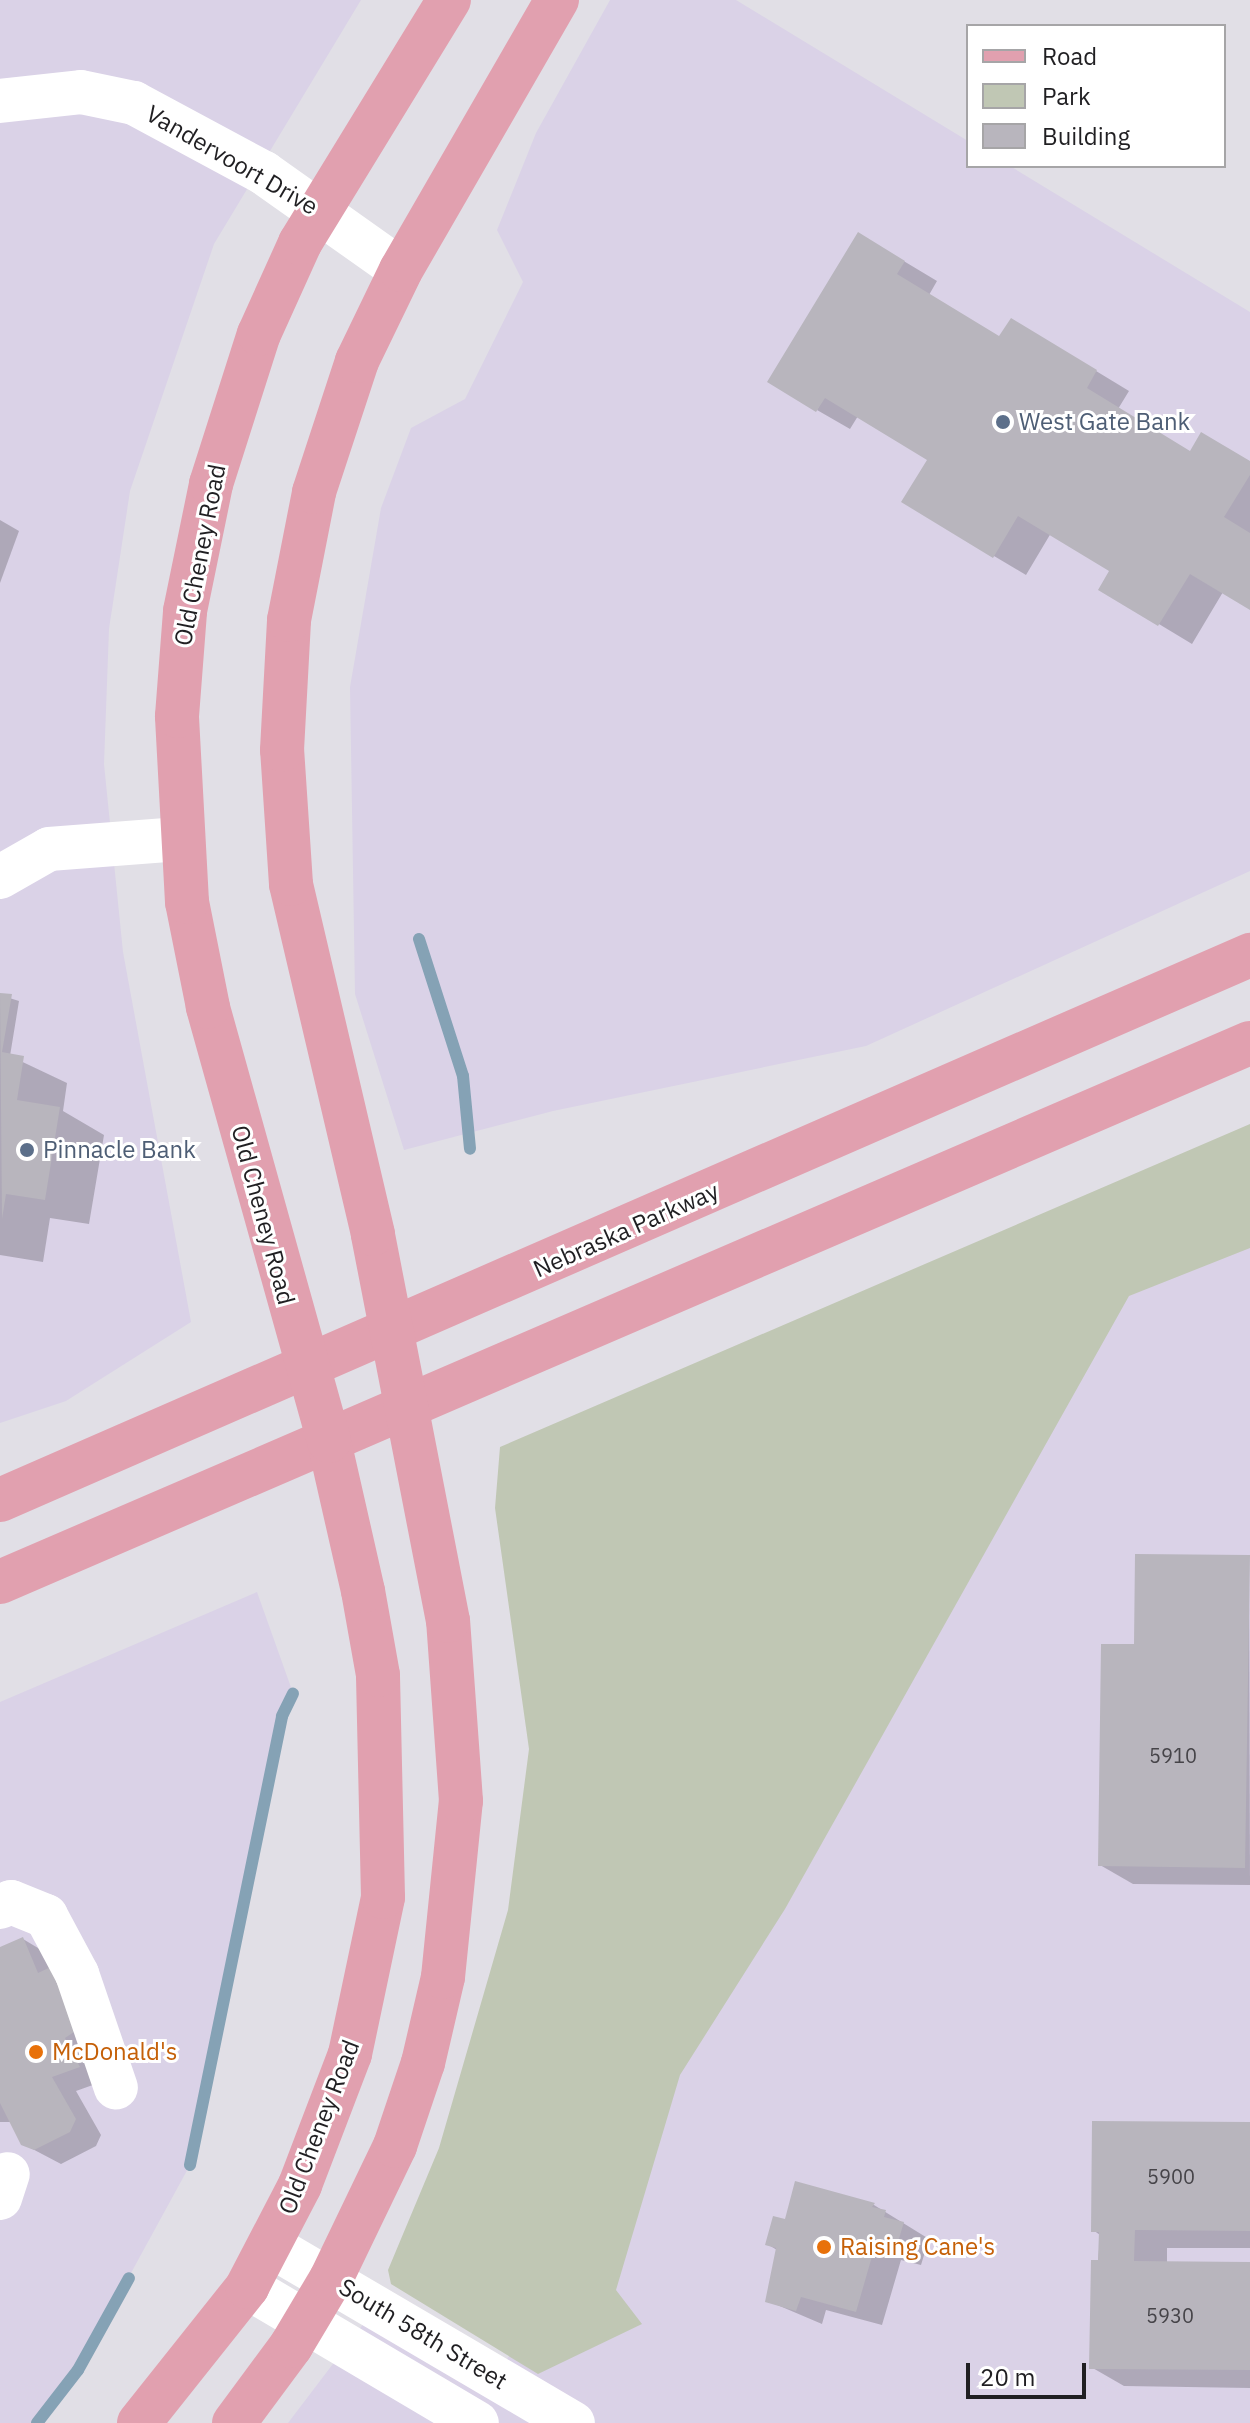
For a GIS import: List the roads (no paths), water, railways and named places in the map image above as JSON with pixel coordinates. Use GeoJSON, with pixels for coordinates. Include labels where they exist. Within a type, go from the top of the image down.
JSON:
{"type":"FeatureCollection","features":[{"type":"Feature","properties":{"kind":"main road","name":"Old Cheney Road"},"geometry":{"type":"LineString","coordinates":[[139,2423],[247,2287],[271,2246],[350,2054],[383,1897],[378,1675],[329,1441],[305,1369],[208,1007],[180,839],[181,657],[202,523],[259,334],[320,210],[449,0]]}},
{"type":"Feature","properties":{"kind":"main road"},"geometry":{"type":"LineString","coordinates":[[234,2423],[307,2321],[379,2186],[423,2063],[455,1892],[461,1801],[459,1714],[448,1621],[393,1333],[299,928],[286,840],[282,721],[289,620],[314,492],[357,361],[401,270],[557,0]]}},
{"type":"Feature","properties":{"kind":"main road","name":"Nebraska Parkway"},"geometry":{"type":"LineString","coordinates":[[0,1500],[393,1333],[1250,955]]}},
{"type":"Feature","properties":{"kind":"main road"},"geometry":{"type":"LineString","coordinates":[[0,1582],[408,1409],[1250,1043]]}},
{"type":"Feature","properties":{"kind":"lane","name":"Vandervoort Drive"},"geometry":{"type":"LineString","coordinates":[[0,101],[81,92],[134,103],[256,168],[320,210],[401,270]]}},
{"type":"Feature","properties":{"kind":"lane"},"geometry":{"type":"LineString","coordinates":[[0,877],[49,849],[180,839]]}},
{"type":"Feature","properties":{"kind":"lane"},"geometry":{"type":"LineString","coordinates":[[0,1907],[11,1902],[46,1916],[77,1974],[116,2088]]}},
{"type":"Feature","properties":{"kind":"lane","name":"South 58th Street"},"geometry":{"type":"LineString","coordinates":[[271,2246],[573,2423]]}},
{"type":"Feature","properties":{"kind":"lane","name":"South 58th Street"},"geometry":{"type":"LineString","coordinates":[[247,2287],[477,2423]]}},
{"type":"Feature","properties":{"kind":"waterway"},"geometry":{"type":"LineString","coordinates":[[419,939],[463,1076],[470,1149]]}},
{"type":"Feature","properties":{"kind":"waterway"},"geometry":{"type":"LineString","coordinates":[[190,2165],[282,1716],[293,1693]]}},
{"type":"Feature","properties":{"kind":"waterway"},"geometry":{"type":"LineString","coordinates":[[37,2423],[78,2370],[129,2278]]}},
{"type":"Feature","properties":{"kind":"place","name":"West Gate Bank"},"geometry":{"type":"Point","coordinates":[1003,422]}},
{"type":"Feature","properties":{"kind":"place","name":"Pinnacle Bank"},"geometry":{"type":"Point","coordinates":[27,1150]}},
{"type":"Feature","properties":{"kind":"place","name":"McDonald's"},"geometry":{"type":"Point","coordinates":[36,2052]}},
{"type":"Feature","properties":{"kind":"place","name":"Raising Cane's"},"geometry":{"type":"Point","coordinates":[824,2247]}}]}
